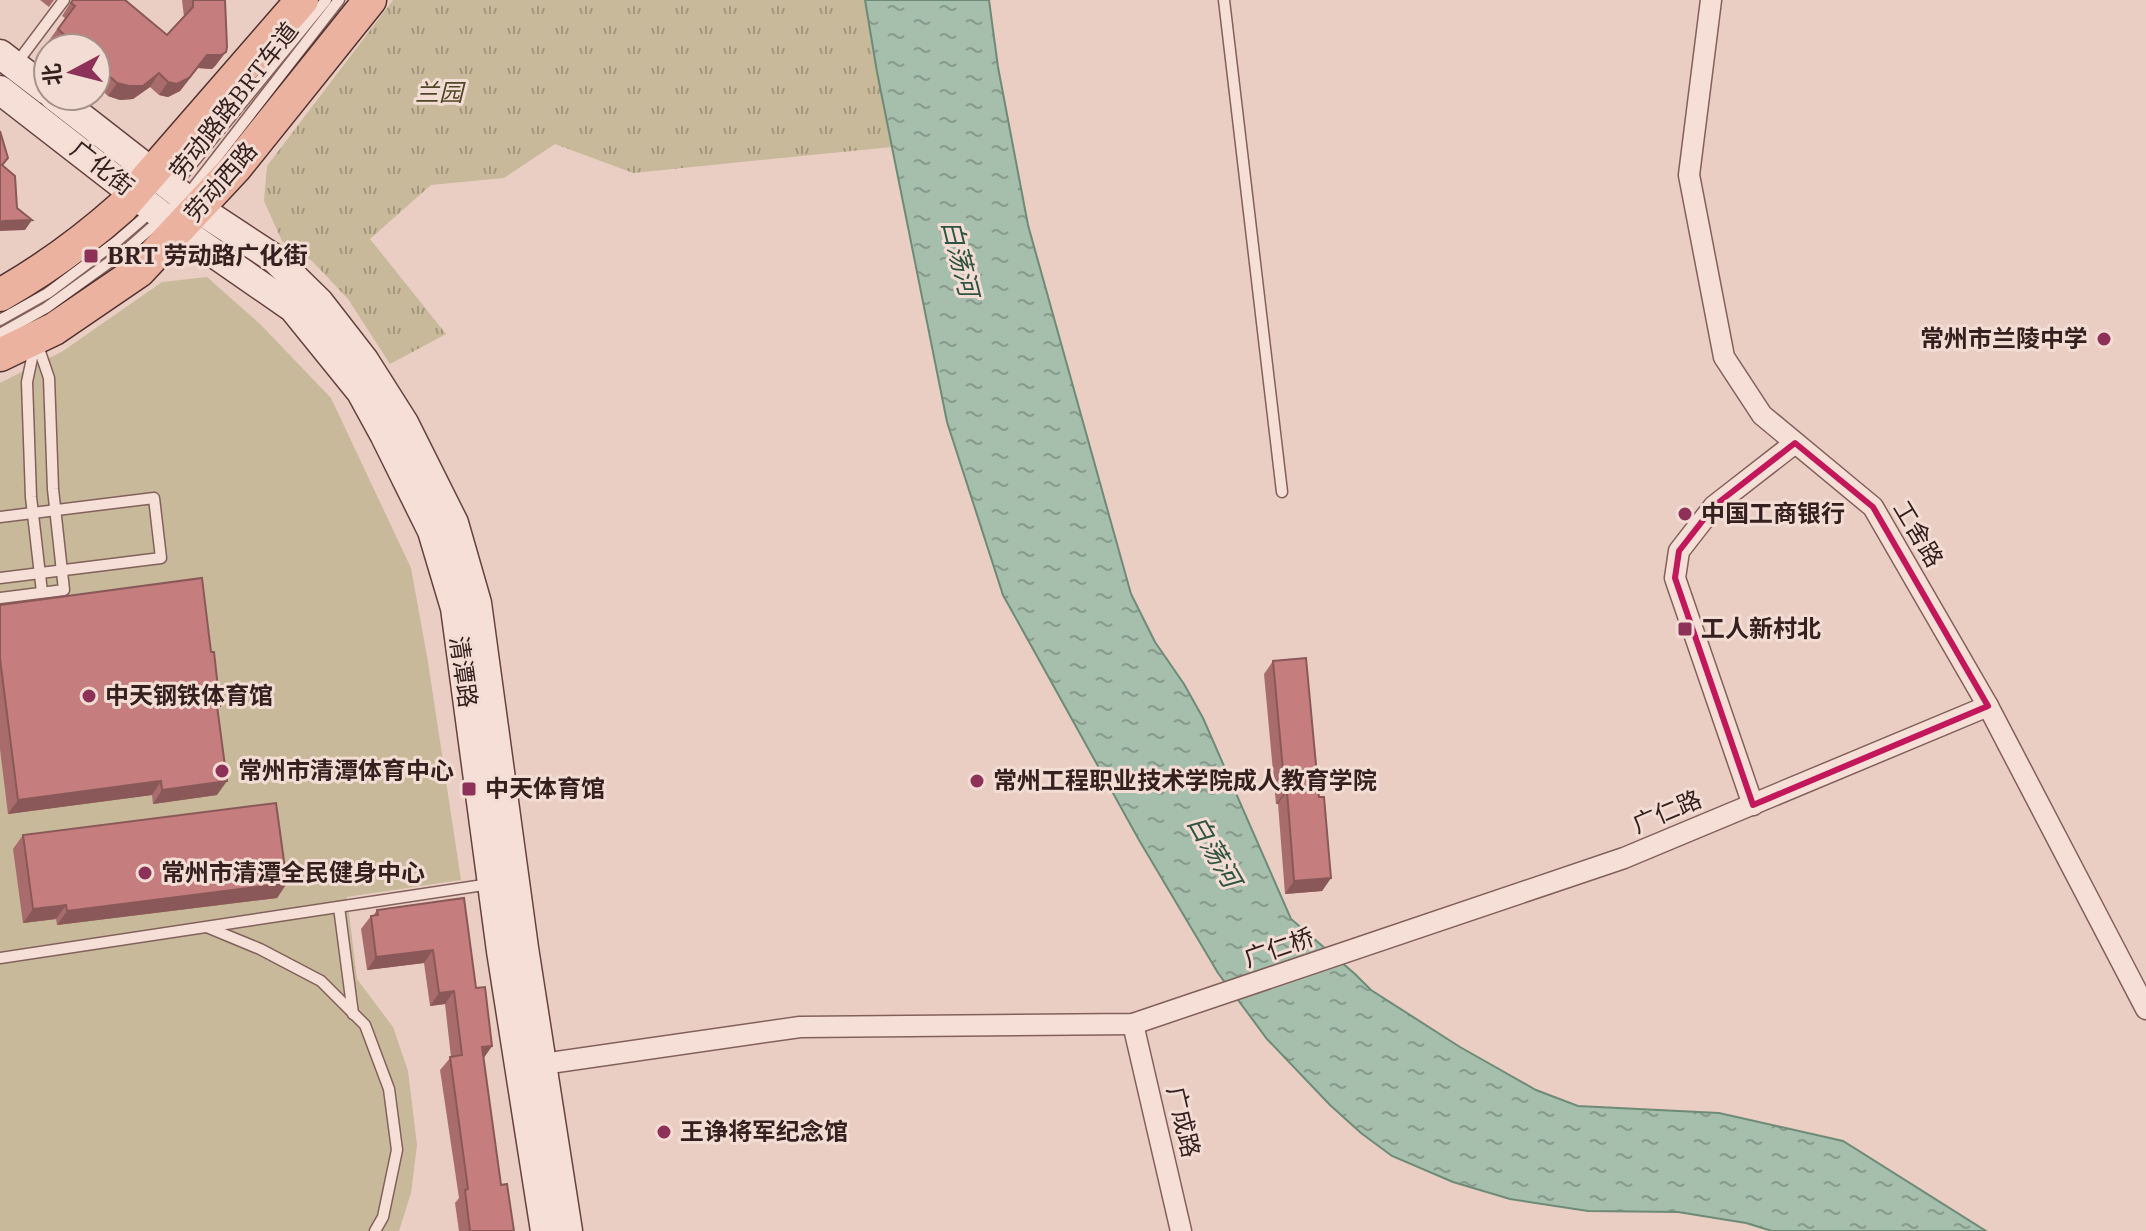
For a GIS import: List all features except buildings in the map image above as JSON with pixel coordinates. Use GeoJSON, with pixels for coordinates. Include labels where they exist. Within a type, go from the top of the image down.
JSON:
{"type":"FeatureCollection","features":[{"type":"Feature","properties":{"kind":"main road","name":"劳动西路"},"geometry":{"type":"LineString","coordinates":[[0,295],[89,236],[168,202],[236,167],[370,0]]}},
{"type":"Feature","properties":{"kind":"main road","name":"劳动西路"},"geometry":{"type":"LineString","coordinates":[[0,355],[54,329],[139,271],[168,202],[310,3]]}},
{"type":"Feature","properties":{"kind":"main road"},"geometry":{"type":"LineString","coordinates":[[5,70],[32,83]]}},
{"type":"Feature","properties":{"kind":"main road","name":"广化街"},"geometry":{"type":"LineString","coordinates":[[5,70],[168,202]]}},
{"type":"Feature","properties":{"kind":"main road","name":"广化街"},"geometry":{"type":"LineString","coordinates":[[71,112],[168,202]]}},
{"type":"Feature","properties":{"kind":"main road","name":"清潭路"},"geometry":{"type":"LineString","coordinates":[[168,202],[293,308],[361,392],[432,531],[455,608],[492,883],[568,1231]]}},
{"type":"Feature","properties":{"kind":"main road","name":"清潭路"},"geometry":{"type":"LineString","coordinates":[[168,202],[275,259],[319,302],[364,360],[404,423],[454,523],[477,603],[521,933],[545,1231]]}},
{"type":"Feature","properties":{"kind":"street","name":"工舍路"},"geometry":{"type":"LineString","coordinates":[[1711,0],[1689,175],[1724,357],[1762,415],[1873,507],[1988,706],[2146,1009]]}},
{"type":"Feature","properties":{"kind":"street"},"geometry":{"type":"LineString","coordinates":[[1753,805],[1675,578],[1679,551],[1714,506],[1795,443]]}},
{"type":"Feature","properties":{"kind":"street","name":"广仁路"},"geometry":{"type":"LineString","coordinates":[[1358,948],[1624,858],[1988,706]]}},
{"type":"Feature","properties":{"kind":"street","name":"广仁桥"},"geometry":{"type":"LineString","coordinates":[[531,1066],[800,1027],[1133,1024],[1358,948]]}},
{"type":"Feature","properties":{"kind":"street","name":"广成路"},"geometry":{"type":"LineString","coordinates":[[1133,1024],[1181,1231]]}},
{"type":"Feature","properties":{"kind":"lane"},"geometry":{"type":"LineString","coordinates":[[5,70],[64,0]]}},
{"type":"Feature","properties":{"kind":"lane","name":"劳动路路BRT车道"},"geometry":{"type":"LineString","coordinates":[[0,334],[46,308],[114,260],[168,202],[339,0]]}},
{"type":"Feature","properties":{"kind":"lane"},"geometry":{"type":"LineString","coordinates":[[1224,0],[1282,492]]}},
{"type":"Feature","properties":{"kind":"lane"},"geometry":{"type":"LineString","coordinates":[[0,320],[48,293],[168,202]]}},
{"type":"Feature","properties":{"kind":"lane"},"geometry":{"type":"LineString","coordinates":[[0,598],[64,590],[55,510],[49,378],[36,338]]}},
{"type":"Feature","properties":{"kind":"lane"},"geometry":{"type":"LineString","coordinates":[[36,338],[27,382],[33,513],[42,592]]}},
{"type":"Feature","properties":{"kind":"lane"},"geometry":{"type":"LineString","coordinates":[[0,517],[154,498],[161,558],[0,578]]}},
{"type":"Feature","properties":{"kind":"lane"},"geometry":{"type":"LineString","coordinates":[[0,958],[492,883]]}},
{"type":"Feature","properties":{"kind":"lane"},"geometry":{"type":"LineString","coordinates":[[339,907],[353,1014]]}},
{"type":"Feature","properties":{"kind":"lane"},"geometry":{"type":"LineString","coordinates":[[207,927],[260,949],[321,981],[365,1025],[389,1089],[397,1150],[383,1217],[375,1231]]}},
{"type":"Feature","properties":{"kind":"highlighted area"},"geometry":{"type":"Polygon","coordinates":[[[1795,443],[1873,507],[1988,706],[1753,805],[1675,578],[1679,551],[1714,506],[1795,443]]]}},
{"type":"Feature","properties":{"kind":"green space","name":"兰园"},"geometry":{"type":"Polygon","coordinates":[[[393,0],[865,0],[892,147],[633,173],[555,144],[504,178],[431,185],[370,239],[446,334],[390,364],[348,299],[312,261],[282,241],[264,201],[267,166],[393,0]]]}},
{"type":"Feature","properties":{"kind":"green space","name":"常州市清潭体育中心"},"geometry":{"type":"Polygon","coordinates":[[[207,277],[260,324],[331,398],[411,568],[461,880],[347,897],[357,979],[393,1027],[408,1071],[417,1145],[411,1193],[399,1231],[0,1231],[0,383],[63,351],[162,282],[207,277]]]}},
{"type":"Feature","properties":{"kind":"water","name":"白荡河"},"geometry":{"type":"Polygon","coordinates":[[[865,0],[989,0],[998,67],[1028,225],[1131,594],[1155,642],[1203,718],[1291,919],[1371,990],[1460,1047],[1536,1090],[1578,1106],[1719,1113],[1843,1141],[1986,1231],[1772,1231],[1746,1223],[1678,1212],[1588,1211],[1510,1199],[1453,1182],[1392,1156],[1330,1105],[1267,1039],[1218,973],[1139,840],[1003,595],[947,422],[865,0]]]}},
{"type":"Feature","properties":{"kind":"place","name":"BRT 劳动路广化街"},"geometry":{"type":"Point","coordinates":[91,256]}},
{"type":"Feature","properties":{"kind":"place","name":"常州市兰陵中学"},"geometry":{"type":"Point","coordinates":[2104,339]}},
{"type":"Feature","properties":{"kind":"place","name":"中国工商银行"},"geometry":{"type":"Point","coordinates":[1685,514]}},
{"type":"Feature","properties":{"kind":"place","name":"工人新村北"},"geometry":{"type":"Point","coordinates":[1685,629]}},
{"type":"Feature","properties":{"kind":"place","name":"中天钢铁体育馆"},"geometry":{"type":"Point","coordinates":[89,696]}},
{"type":"Feature","properties":{"kind":"place","name":"常州市清潭体育中心"},"geometry":{"type":"Point","coordinates":[222,771]}},
{"type":"Feature","properties":{"kind":"place","name":"常州工程职业技术学院成人教育学院"},"geometry":{"type":"Point","coordinates":[977,781]}},
{"type":"Feature","properties":{"kind":"place","name":"中天体育馆"},"geometry":{"type":"Point","coordinates":[469,789]}},
{"type":"Feature","properties":{"kind":"place","name":"常州市清潭全民健身中心"},"geometry":{"type":"Point","coordinates":[145,873]}},
{"type":"Feature","properties":{"kind":"place","name":"王诤将军纪念馆"},"geometry":{"type":"Point","coordinates":[664,1132]}}]}
